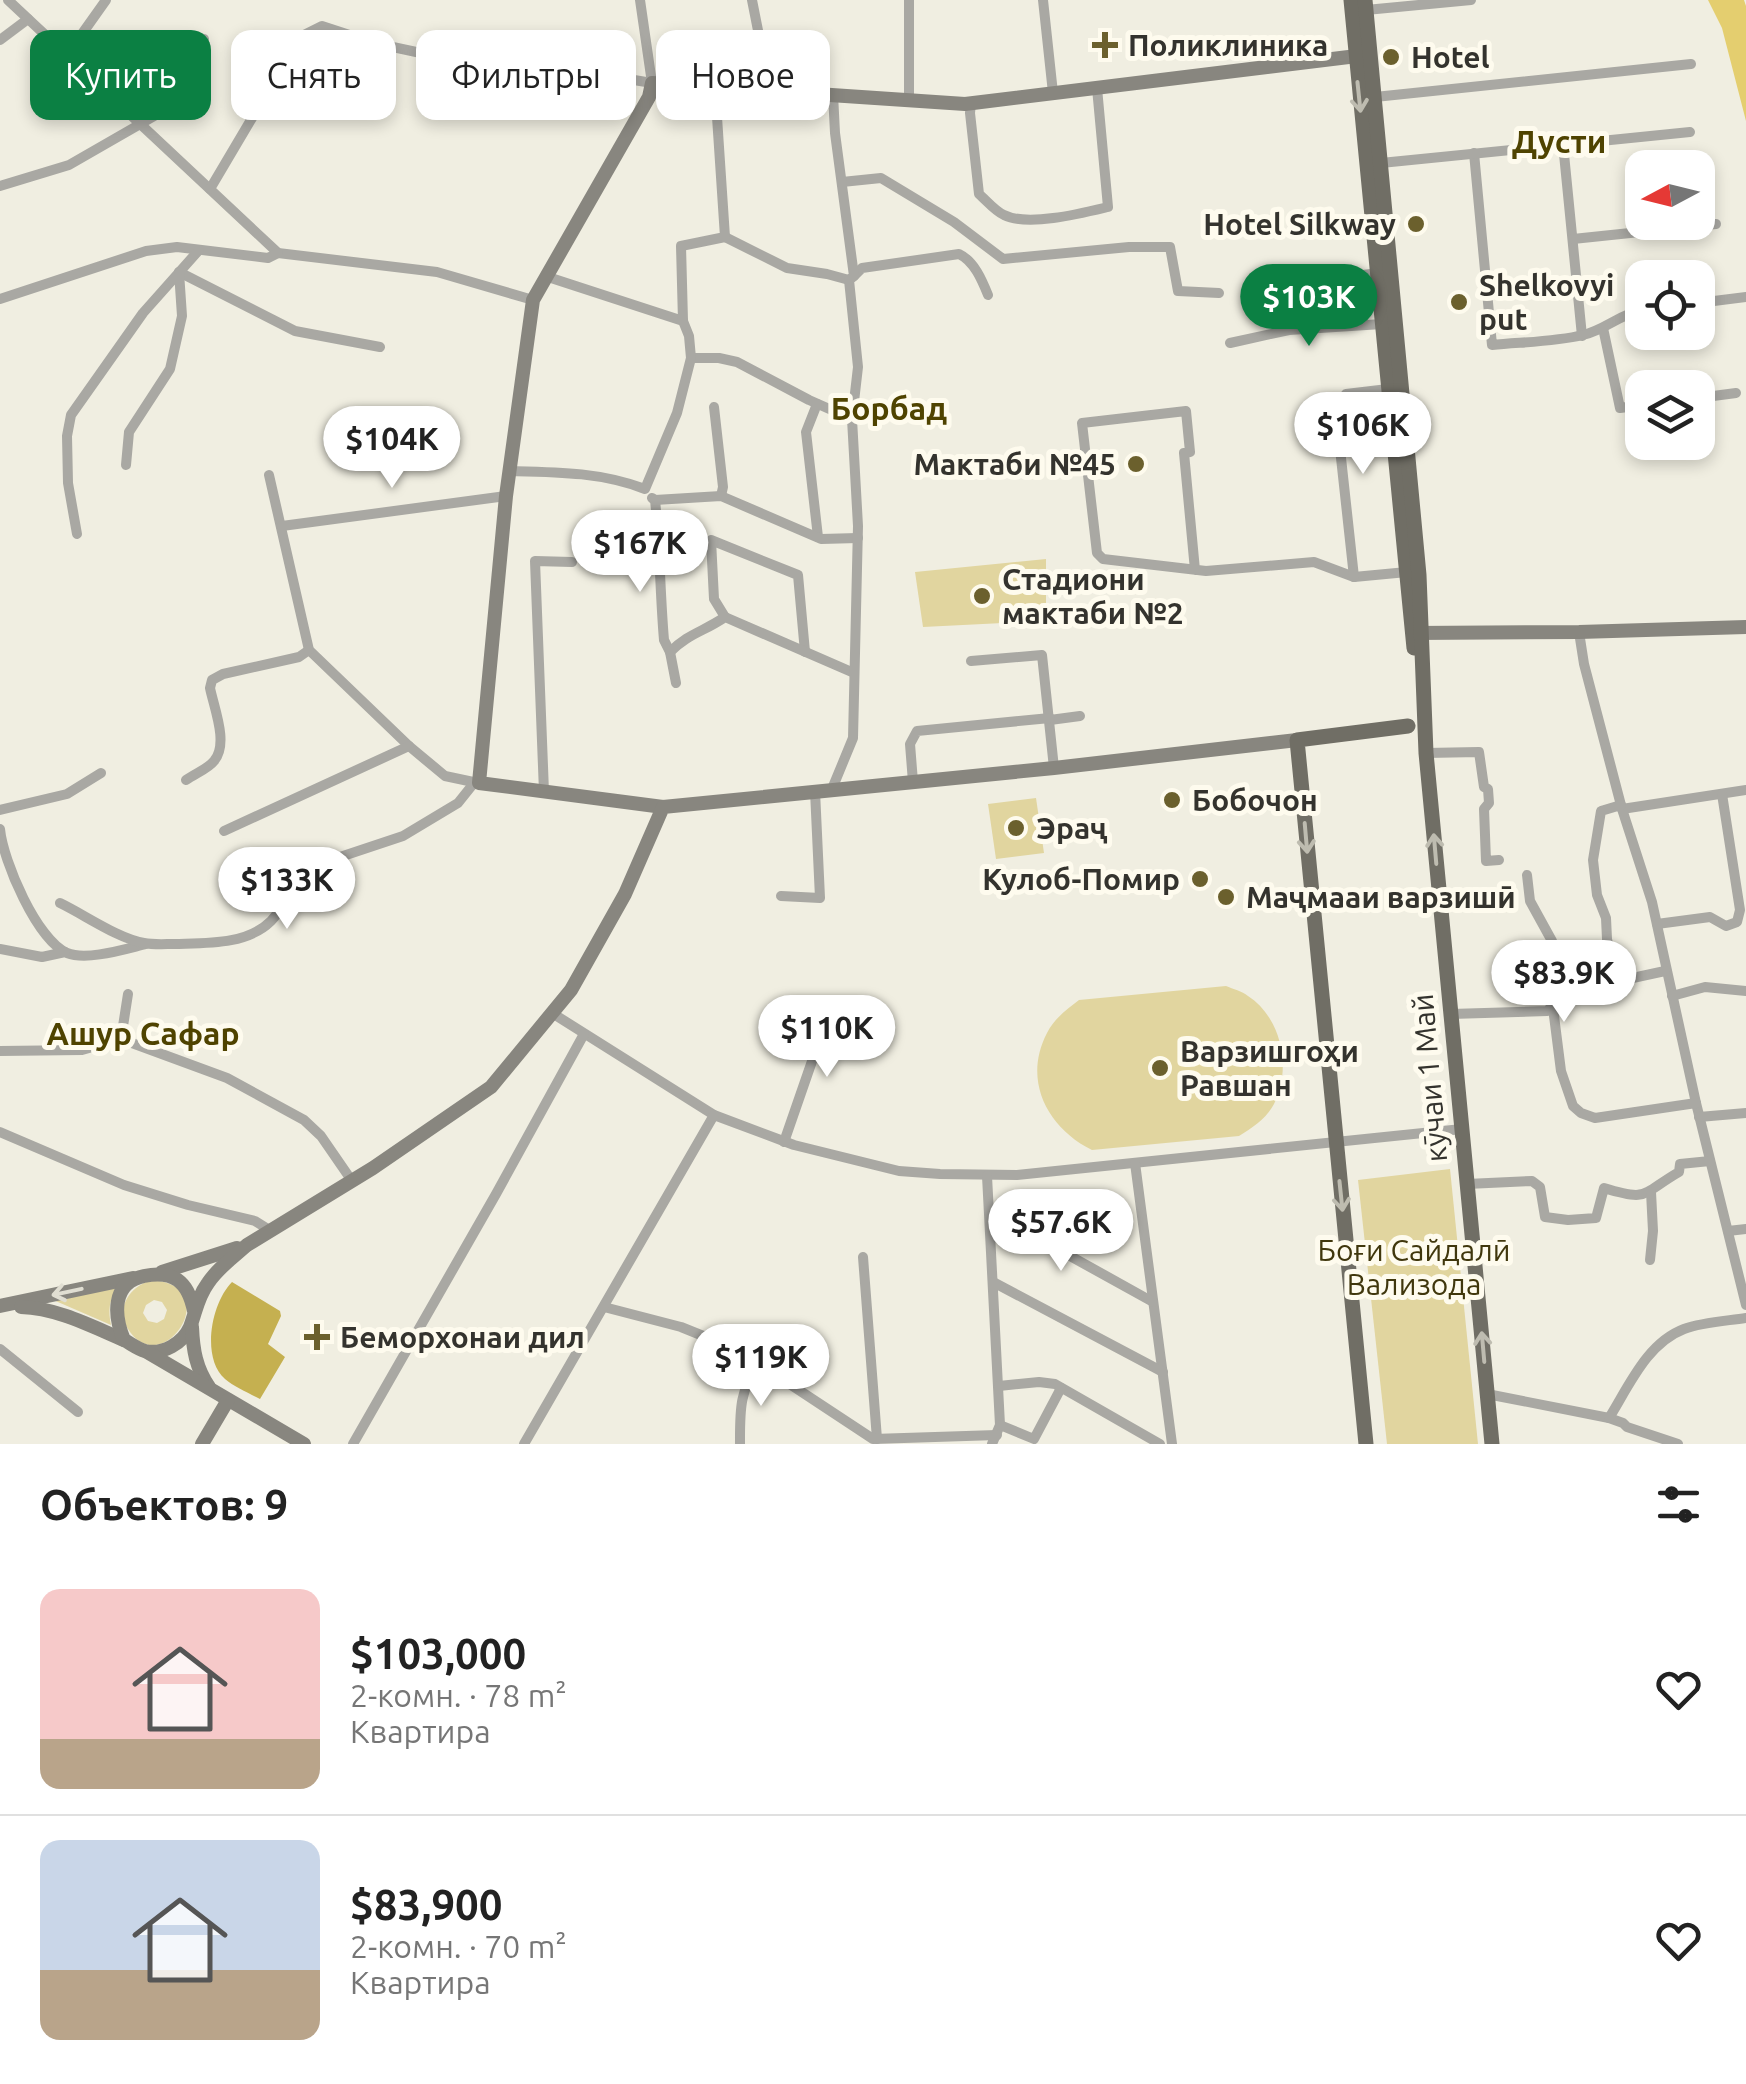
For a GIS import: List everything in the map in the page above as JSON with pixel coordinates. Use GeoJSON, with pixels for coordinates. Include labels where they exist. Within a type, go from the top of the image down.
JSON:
{"type":"FeatureCollection","features":[{"type":"Feature","properties":{"kind":"main road","name":"кӯчаи 1 Май"},"geometry":{"type":"LineString","coordinates":[[1351,0],[1376,97],[1426,752],[1492,1444]]}},
{"type":"Feature","properties":{"kind":"main road","name":"кӯчаи 1 Май"},"geometry":{"type":"LineString","coordinates":[[1365,5],[1363,55],[1382,324],[1407,572],[1418,633],[1414,705],[1408,726]]}},
{"type":"Feature","properties":{"kind":"main road"},"geometry":{"type":"LineString","coordinates":[[1408,726],[1424,707]]}},
{"type":"Feature","properties":{"kind":"main road"},"geometry":{"type":"LineString","coordinates":[[1366,1444],[1297,740],[1408,726],[1418,733],[1426,752]]}},
{"type":"Feature","properties":{"kind":"street"},"geometry":{"type":"LineString","coordinates":[[8,0],[39,30]]}},
{"type":"Feature","properties":{"kind":"street"},"geometry":{"type":"LineString","coordinates":[[85,30],[106,0]]}},
{"type":"Feature","properties":{"kind":"street"},"geometry":{"type":"LineString","coordinates":[[0,949],[42,957],[65,952],[85,956],[147,944],[216,943],[256,932],[270,921],[302,873],[403,836],[458,804],[476,783],[509,470],[533,300],[649,98],[652,83],[640,0]]}},
{"type":"Feature","properties":{"kind":"street"},"geometry":{"type":"LineString","coordinates":[[752,0],[758,30]]}},
{"type":"Feature","properties":{"kind":"street"},"geometry":{"type":"LineString","coordinates":[[909,0],[910,100]]}},
{"type":"Feature","properties":{"kind":"street"},"geometry":{"type":"LineString","coordinates":[[1043,0],[1053,93]]}},
{"type":"Feature","properties":{"kind":"street"},"geometry":{"type":"LineString","coordinates":[[1365,5],[1472,0]]}},
{"type":"Feature","properties":{"kind":"street"},"geometry":{"type":"LineString","coordinates":[[0,40],[28,20]]}},
{"type":"Feature","properties":{"kind":"street"},"geometry":{"type":"LineString","coordinates":[[210,189],[300,37],[322,26],[374,43],[449,59],[526,62],[656,83]]}},
{"type":"Feature","properties":{"kind":"street"},"geometry":{"type":"LineString","coordinates":[[830,94],[971,103],[1363,55]]}},
{"type":"Feature","properties":{"kind":"street"},"geometry":{"type":"LineString","coordinates":[[1376,97],[1691,64]]}},
{"type":"Feature","properties":{"kind":"street"},"geometry":{"type":"LineString","coordinates":[[971,103],[979,194],[1004,215],[1026,219],[1078,214],[1108,206],[1097,88]]}},
{"type":"Feature","properties":{"kind":"street"},"geometry":{"type":"LineString","coordinates":[[832,790],[853,738],[858,538],[852,419],[858,367],[833,94]]}},
{"type":"Feature","properties":{"kind":"street"},"geometry":{"type":"LineString","coordinates":[[137,120],[278,253]]}},
{"type":"Feature","properties":{"kind":"street"},"geometry":{"type":"LineString","coordinates":[[0,186],[70,165],[146,120]]}},
{"type":"Feature","properties":{"kind":"street"},"geometry":{"type":"LineString","coordinates":[[717,120],[725,237]]}},
{"type":"Feature","properties":{"kind":"street"},"geometry":{"type":"LineString","coordinates":[[1381,163],[1690,132]]}},
{"type":"Feature","properties":{"kind":"street"},"geometry":{"type":"LineString","coordinates":[[1563,144],[1582,336]]}},
{"type":"Feature","properties":{"kind":"street"},"geometry":{"type":"LineString","coordinates":[[1474,153],[1492,345],[1582,336],[1625,314]]}},
{"type":"Feature","properties":{"kind":"street"},"geometry":{"type":"LineString","coordinates":[[842,182],[882,178],[1003,259],[1170,247],[1178,291],[1219,293]]}},
{"type":"Feature","properties":{"kind":"street"},"geometry":{"type":"LineString","coordinates":[[1573,239],[1716,224]]}},
{"type":"Feature","properties":{"kind":"street"},"geometry":{"type":"LineString","coordinates":[[645,490],[677,413],[691,358],[683,321],[680,246],[725,237],[786,268],[852,278]]}},
{"type":"Feature","properties":{"kind":"street"},"geometry":{"type":"LineString","coordinates":[[965,257],[977,238]]}},
{"type":"Feature","properties":{"kind":"street"},"geometry":{"type":"LineString","coordinates":[[0,300],[146,251],[176,247],[268,258],[278,253],[437,272],[533,300]]}},
{"type":"Feature","properties":{"kind":"street"},"geometry":{"type":"LineString","coordinates":[[77,534],[68,484],[67,436],[71,415],[143,313],[199,250]]}},
{"type":"Feature","properties":{"kind":"street"},"geometry":{"type":"LineString","coordinates":[[852,278],[862,268],[959,254],[981,278],[988,296]]}},
{"type":"Feature","properties":{"kind":"street"},"geometry":{"type":"LineString","coordinates":[[179,272],[295,332],[380,348]]}},
{"type":"Feature","properties":{"kind":"street"},"geometry":{"type":"LineString","coordinates":[[126,465],[129,432],[170,369],[182,316],[179,272]]}},
{"type":"Feature","properties":{"kind":"street"},"geometry":{"type":"LineString","coordinates":[[1295,284],[1378,274]]}},
{"type":"Feature","properties":{"kind":"street"},"geometry":{"type":"LineString","coordinates":[[548,278],[683,321]]}},
{"type":"Feature","properties":{"kind":"street"},"geometry":{"type":"LineString","coordinates":[[1715,301],[1746,297]]}},
{"type":"Feature","properties":{"kind":"street"},"geometry":{"type":"LineString","coordinates":[[1230,342],[1289,330],[1382,324]]}},
{"type":"Feature","properties":{"kind":"street"},"geometry":{"type":"LineString","coordinates":[[1603,328],[1620,408],[1625,407]]}},
{"type":"Feature","properties":{"kind":"street"},"geometry":{"type":"LineString","coordinates":[[691,358],[737,362],[852,419]]}},
{"type":"Feature","properties":{"kind":"street"},"geometry":{"type":"LineString","coordinates":[[1354,577],[1336,412],[1346,394],[1388,389]]}},
{"type":"Feature","properties":{"kind":"street"},"geometry":{"type":"LineString","coordinates":[[1715,396],[1736,393]]}},
{"type":"Feature","properties":{"kind":"street"},"geometry":{"type":"LineString","coordinates":[[816,404],[806,432],[818,538]]}},
{"type":"Feature","properties":{"kind":"street"},"geometry":{"type":"LineString","coordinates":[[714,407],[722,496]]}},
{"type":"Feature","properties":{"kind":"street"},"geometry":{"type":"LineString","coordinates":[[1195,570],[1184,452],[1190,452],[1186,410],[1082,423],[1098,553],[1103,559],[1206,572],[1314,562],[1354,577],[1407,572]]}},
{"type":"Feature","properties":{"kind":"street"},"geometry":{"type":"LineString","coordinates":[[509,470],[618,479],[645,490],[655,500],[664,640],[676,683]]}},
{"type":"Feature","properties":{"kind":"street"},"geometry":{"type":"LineString","coordinates":[[270,475],[309,650],[444,776],[662,807],[1297,740]]}},
{"type":"Feature","properties":{"kind":"street"},"geometry":{"type":"LineString","coordinates":[[282,526],[506,496]]}},
{"type":"Feature","properties":{"kind":"street"},"geometry":{"type":"LineString","coordinates":[[655,500],[722,496],[818,538],[858,538]]}},
{"type":"Feature","properties":{"kind":"street"},"geometry":{"type":"LineString","coordinates":[[805,652],[798,574],[711,540],[714,599],[726,617],[805,652],[854,673]]}},
{"type":"Feature","properties":{"kind":"street"},"geometry":{"type":"LineString","coordinates":[[544,792],[536,561],[572,562]]}},
{"type":"Feature","properties":{"kind":"street"},"geometry":{"type":"LineString","coordinates":[[670,652],[688,635],[706,630],[726,617]]}},
{"type":"Feature","properties":{"kind":"street"},"geometry":{"type":"LineString","coordinates":[[1418,633],[1746,627]]}},
{"type":"Feature","properties":{"kind":"street"},"geometry":{"type":"LineString","coordinates":[[1579,632],[1622,807],[1657,924],[1746,1306]]}},
{"type":"Feature","properties":{"kind":"street"},"geometry":{"type":"LineString","coordinates":[[186,780],[214,762],[220,749],[212,680],[299,657],[309,650]]}},
{"type":"Feature","properties":{"kind":"street"},"geometry":{"type":"LineString","coordinates":[[972,662],[1042,655],[1054,768]]}},
{"type":"Feature","properties":{"kind":"street"},"geometry":{"type":"LineString","coordinates":[[913,782],[910,744],[917,731],[1080,716]]}},
{"type":"Feature","properties":{"kind":"street"},"geometry":{"type":"LineString","coordinates":[[224,831],[409,746]]}},
{"type":"Feature","properties":{"kind":"street"},"geometry":{"type":"LineString","coordinates":[[1426,752],[1479,752],[1489,803],[1484,808],[1486,861],[1499,860]]}},
{"type":"Feature","properties":{"kind":"street"},"geometry":{"type":"LineString","coordinates":[[0,810],[68,794],[100,774]]}},
{"type":"Feature","properties":{"kind":"street"},"geometry":{"type":"LineString","coordinates":[[1616,982],[1593,860],[1601,811],[1746,790]]}},
{"type":"Feature","properties":{"kind":"street"},"geometry":{"type":"LineString","coordinates":[[781,896],[820,898],[816,791]]}},
{"type":"Feature","properties":{"kind":"street"},"geometry":{"type":"LineString","coordinates":[[1657,924],[1710,917],[1726,926],[1738,922],[1740,910],[1722,794]]}},
{"type":"Feature","properties":{"kind":"street"},"geometry":{"type":"LineString","coordinates":[[147,1352],[175,1345],[185,1336],[206,1286],[222,1266],[248,1245],[491,1088],[571,990],[624,894],[662,807]]}},
{"type":"Feature","properties":{"kind":"street"},"geometry":{"type":"LineString","coordinates":[[0,829],[11,874],[29,910],[65,952]]}},
{"type":"Feature","properties":{"kind":"street"},"geometry":{"type":"LineString","coordinates":[[1526,876],[1530,900],[1552,940],[1553,1008],[1561,1072],[1573,1106],[1596,1118],[1696,1103]]}},
{"type":"Feature","properties":{"kind":"street"},"geometry":{"type":"LineString","coordinates":[[60,903],[147,944]]}},
{"type":"Feature","properties":{"kind":"street"},"geometry":{"type":"LineString","coordinates":[[1451,1014],[1547,1011],[1568,992],[1665,971]]}},
{"type":"Feature","properties":{"kind":"street"},"geometry":{"type":"LineString","coordinates":[[1672,996],[1705,987],[1746,992]]}},
{"type":"Feature","properties":{"kind":"street"},"geometry":{"type":"LineString","coordinates":[[121,1040],[128,994]]}},
{"type":"Feature","properties":{"kind":"street"},"geometry":{"type":"LineString","coordinates":[[784,1142],[819,1041],[825,1006]]}},
{"type":"Feature","properties":{"kind":"street"},"geometry":{"type":"LineString","coordinates":[[552,1013],[714,1115],[784,1142],[899,1171],[987,1176],[1462,1129]]}},
{"type":"Feature","properties":{"kind":"street"},"geometry":{"type":"LineString","coordinates":[[353,1444],[584,1034]]}},
{"type":"Feature","properties":{"kind":"street"},"geometry":{"type":"LineString","coordinates":[[0,1052],[82,1050],[121,1040],[227,1078],[304,1120],[321,1136],[352,1181]]}},
{"type":"Feature","properties":{"kind":"street"},"geometry":{"type":"LineString","coordinates":[[1699,1116],[1746,1113]]}},
{"type":"Feature","properties":{"kind":"street"},"geometry":{"type":"LineString","coordinates":[[524,1444],[714,1115]]}},
{"type":"Feature","properties":{"kind":"street"},"geometry":{"type":"LineString","coordinates":[[0,1132],[124,1185],[255,1221],[270,1231]]}},
{"type":"Feature","properties":{"kind":"street"},"geometry":{"type":"LineString","coordinates":[[1467,1184],[1532,1181],[1540,1186],[1545,1217],[1596,1218],[1604,1188],[1632,1197],[1651,1192],[1679,1172],[1680,1164],[1710,1161]]}},
{"type":"Feature","properties":{"kind":"street"},"geometry":{"type":"LineString","coordinates":[[1135,1164],[1172,1444]]}},
{"type":"Feature","properties":{"kind":"street"},"geometry":{"type":"LineString","coordinates":[[987,1176],[999,1386],[996,1435]]}},
{"type":"Feature","properties":{"kind":"street"},"geometry":{"type":"LineString","coordinates":[[1650,1260],[1651,1192]]}},
{"type":"Feature","properties":{"kind":"street"},"geometry":{"type":"LineString","coordinates":[[989,1211],[1153,1302]]}},
{"type":"Feature","properties":{"kind":"street"},"geometry":{"type":"LineString","coordinates":[[1728,1231],[1746,1229]]}},
{"type":"Feature","properties":{"kind":"street"},"geometry":{"type":"LineString","coordinates":[[0,1306],[160,1273],[248,1245]]}},
{"type":"Feature","properties":{"kind":"street"},"geometry":{"type":"LineString","coordinates":[[863,1257],[874,1440]]}},
{"type":"Feature","properties":{"kind":"street"},"geometry":{"type":"LineString","coordinates":[[160,1273],[173,1277],[191,1298],[193,1350],[200,1375],[213,1391]]}},
{"type":"Feature","properties":{"kind":"street"},"geometry":{"type":"LineString","coordinates":[[124,1340],[115,1312],[124,1287],[134,1278]]}},
{"type":"Feature","properties":{"kind":"street"},"geometry":{"type":"LineString","coordinates":[[993,1282],[1163,1372]]}},
{"type":"Feature","properties":{"kind":"street"},"geometry":{"type":"LineString","coordinates":[[0,1306],[40,1308],[124,1340],[304,1444]]}},
{"type":"Feature","properties":{"kind":"street"},"geometry":{"type":"LineString","coordinates":[[604,1307],[681,1327],[738,1350],[874,1440],[996,1435],[1034,1440],[1061,1388]]}},
{"type":"Feature","properties":{"kind":"street"},"geometry":{"type":"LineString","coordinates":[[1608,1418],[1655,1347],[1667,1336],[1687,1327],[1746,1318]]}},
{"type":"Feature","properties":{"kind":"street"},"geometry":{"type":"LineString","coordinates":[[0,1349],[78,1412]]}},
{"type":"Feature","properties":{"kind":"street"},"geometry":{"type":"LineString","coordinates":[[740,1444],[740,1412],[746,1381],[759,1364]]}},
{"type":"Feature","properties":{"kind":"street"},"geometry":{"type":"LineString","coordinates":[[999,1386],[1047,1382],[1160,1444]]}},
{"type":"Feature","properties":{"kind":"street"},"geometry":{"type":"LineString","coordinates":[[1487,1394],[1624,1422],[1626,1444]]}},
{"type":"Feature","properties":{"kind":"street"},"geometry":{"type":"LineString","coordinates":[[202,1444],[228,1400]]}},
{"type":"Feature","properties":{"kind":"street"},"geometry":{"type":"LineString","coordinates":[[1627,1427],[1678,1444]]}},
{"type":"Feature","properties":{"kind":"green space","name":"Стадиони мактаби №2"},"geometry":{"type":"Polygon","coordinates":[[[1046,559],[1046,621],[923,627],[915,572],[1046,559]]]}},
{"type":"Feature","properties":{"kind":"green space","name":"Эраҷ"},"geometry":{"type":"Polygon","coordinates":[[[1036,798],[1044,853],[996,859],[988,804],[1036,798]]]}},
{"type":"Feature","properties":{"kind":"green space"},"geometry":{"type":"Polygon","coordinates":[[[1226,986],[1246,994],[1269,1017],[1283,1060],[1279,1090],[1271,1109],[1254,1126],[1239,1136],[1092,1150],[1076,1141],[1052,1116],[1039,1085],[1040,1051],[1053,1023],[1079,1000],[1226,986]]]}},
{"type":"Feature","properties":{"kind":"green space","name":"Боғи Сайдалӣ Вализода"},"geometry":{"type":"Polygon","coordinates":[[[1450,1169],[1478,1444],[1387,1444],[1358,1180],[1450,1169]]]}},
{"type":"Feature","properties":{"kind":"green space"},"geometry":{"type":"Polygon","coordinates":[[[151,1280],[174,1286],[185,1297],[187,1312],[181,1327],[171,1339],[157,1345],[142,1343],[124,1321],[127,1299],[151,1280]],[[154,1300],[146,1305],[143,1313],[148,1321],[157,1323],[164,1319],[167,1310],[162,1302],[154,1300]]]}},
{"type":"Feature","properties":{"kind":"green space"},"geometry":{"type":"Polygon","coordinates":[[[117,1288],[110,1306],[111,1325],[51,1299],[117,1288]]]}},
{"type":"Feature","properties":{"kind":"shaded area"},"geometry":{"type":"Polygon","coordinates":[[[1708,0],[1744,0],[1746,6],[1746,121],[1722,28],[1708,0]]]}},
{"type":"Feature","properties":{"kind":"shaded area"},"geometry":{"type":"Polygon","coordinates":[[[232,1282],[280,1311],[268,1344],[285,1357],[260,1399],[225,1379],[213,1358],[214,1316],[232,1282]]]}},
{"type":"Feature","properties":{"kind":"place","name":"Поликлиника"},"geometry":{"type":"Point","coordinates":[1105,45]}},
{"type":"Feature","properties":{"kind":"place","name":"Hotel"},"geometry":{"type":"Point","coordinates":[1391,57]}},
{"type":"Feature","properties":{"kind":"place","name":"Hotel Silkway"},"geometry":{"type":"Point","coordinates":[1416,224]}},
{"type":"Feature","properties":{"kind":"place","name":"Shelkovyi put"},"geometry":{"type":"Point","coordinates":[1459,302]}},
{"type":"Feature","properties":{"kind":"place","name":"Мактаби №45"},"geometry":{"type":"Point","coordinates":[1136,464]}},
{"type":"Feature","properties":{"kind":"place","name":"Стадиони мактаби №2"},"geometry":{"type":"Point","coordinates":[982,596]}},
{"type":"Feature","properties":{"kind":"place","name":"Бобочон"},"geometry":{"type":"Point","coordinates":[1172,800]}},
{"type":"Feature","properties":{"kind":"place","name":"Эраҷ"},"geometry":{"type":"Point","coordinates":[1016,828]}},
{"type":"Feature","properties":{"kind":"place","name":"Кулоб-Помир"},"geometry":{"type":"Point","coordinates":[1200,879]}},
{"type":"Feature","properties":{"kind":"place","name":"Маҷмааи варзишӣ"},"geometry":{"type":"Point","coordinates":[1226,897]}},
{"type":"Feature","properties":{"kind":"place","name":"Варзишгоҳи Равшан"},"geometry":{"type":"Point","coordinates":[1160,1068]}},
{"type":"Feature","properties":{"kind":"place","name":"Беморхонаи дил"},"geometry":{"type":"Point","coordinates":[317,1337]}},
{"type":"Feature","properties":{"kind":"district","name":"Дусти"},"geometry":{"type":"Point","coordinates":[1559,141]}},
{"type":"Feature","properties":{"kind":"district","name":"Борбад"},"geometry":{"type":"Point","coordinates":[889,408]}},
{"type":"Feature","properties":{"kind":"district","name":"Ашур Сафар"},"geometry":{"type":"Point","coordinates":[143,1033]}}]}
